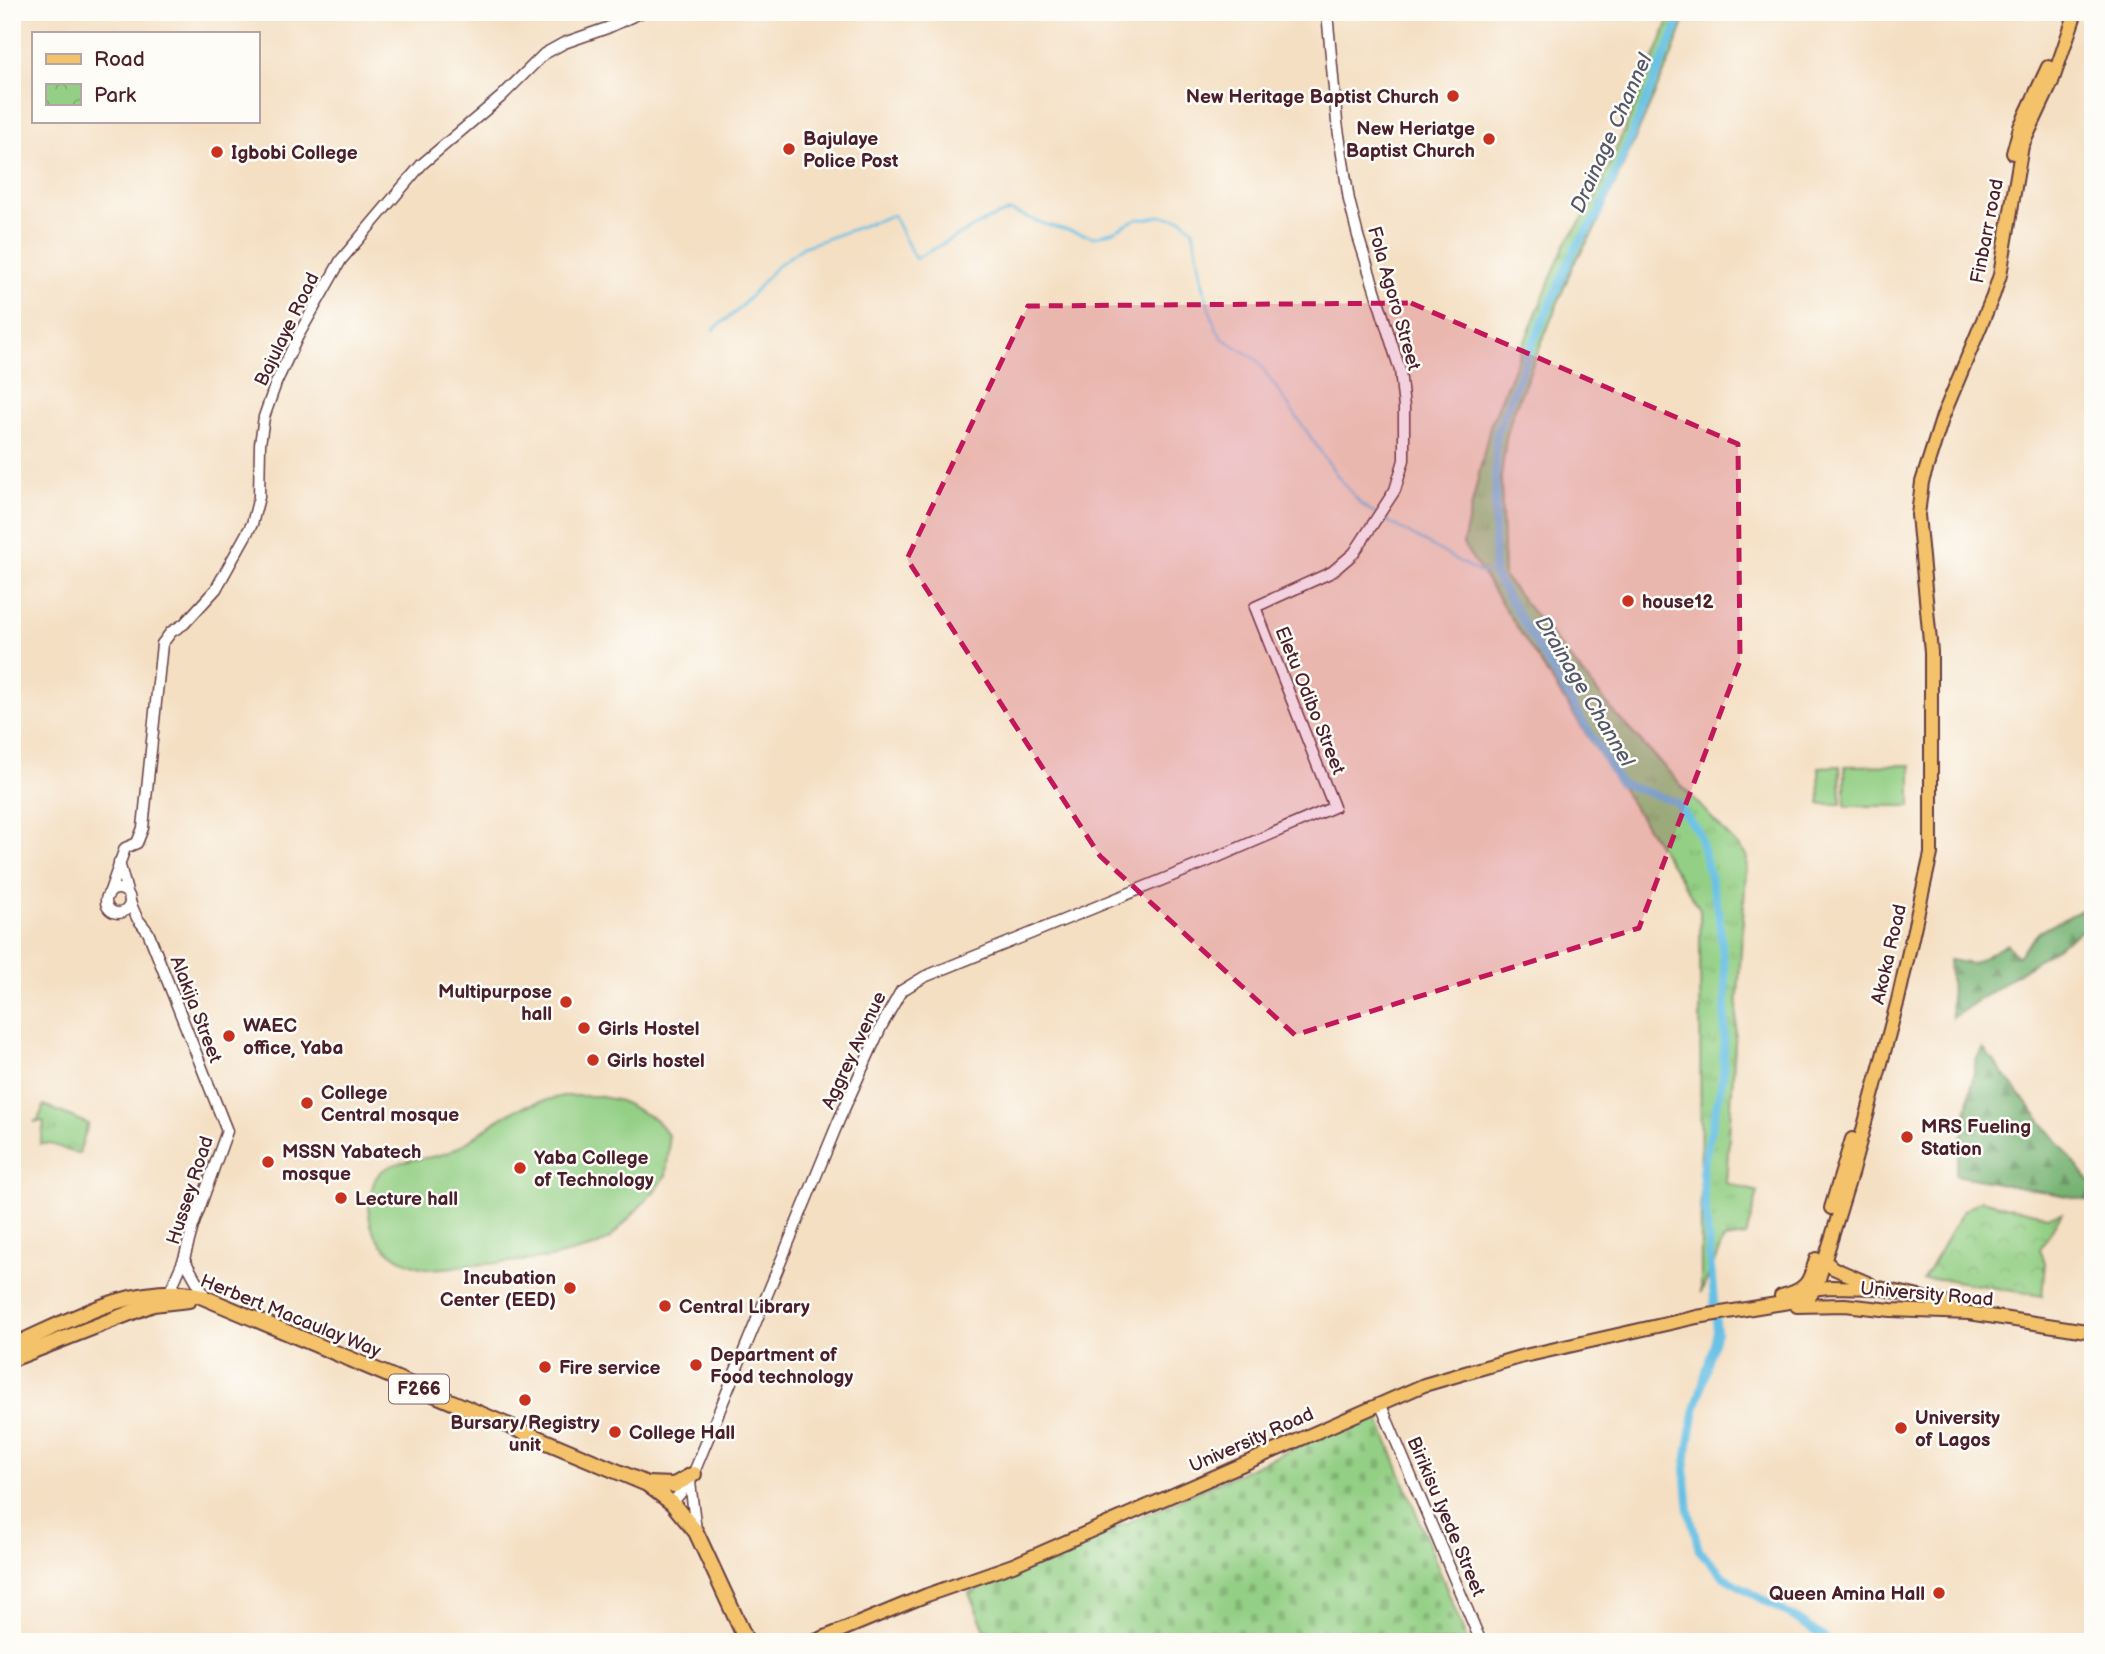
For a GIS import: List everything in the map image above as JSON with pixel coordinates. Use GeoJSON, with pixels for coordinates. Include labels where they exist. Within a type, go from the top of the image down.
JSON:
{"type":"FeatureCollection","features":[{"type":"Feature","properties":{"kind":"highway","name":"Herbert Macaulay Way"},"geometry":{"type":"LineString","coordinates":[[12,1346],[144,1293],[170,1291],[206,1298],[647,1484],[672,1503],[696,1532],[747,1642]]}},
{"type":"Feature","properties":{"kind":"highway","name":"Herbert Macaulay Way"},"geometry":{"type":"LineString","coordinates":[[12,1359],[152,1304],[176,1300],[204,1303],[442,1406],[579,1461],[653,1499],[682,1525],[694,1544],[739,1642]]}},
{"type":"Feature","properties":{"kind":"highway"},"geometry":{"type":"LineString","coordinates":[[647,1484],[674,1485],[692,1478]]}},
{"type":"Feature","properties":{"kind":"main road","name":"Finbarr road"},"geometry":{"type":"LineString","coordinates":[[1915,496],[1935,413],[1989,282],[2020,127],[2044,78],[2067,12]]}},
{"type":"Feature","properties":{"kind":"main road","name":"Finbarr road"},"geometry":{"type":"LineString","coordinates":[[1915,496],[1943,416],[2000,275],[2022,145],[2052,82],[2076,12]]}},
{"type":"Feature","properties":{"kind":"main road","name":"Akoka Road"},"geometry":{"type":"LineString","coordinates":[[1815,1288],[1898,1000],[1928,853],[1931,652],[1914,516],[1915,496]]}},
{"type":"Feature","properties":{"kind":"main road"},"geometry":{"type":"LineString","coordinates":[[1793,1293],[1807,1285],[1811,1274],[1868,1084],[1928,853]]}},
{"type":"Feature","properties":{"kind":"main road"},"geometry":{"type":"LineString","coordinates":[[1825,1260],[1833,1268],[1880,1288]]}},
{"type":"Feature","properties":{"kind":"main road"},"geometry":{"type":"LineString","coordinates":[[1811,1274],[1815,1288],[1826,1299],[1845,1305]]}},
{"type":"Feature","properties":{"kind":"main road"},"geometry":{"type":"LineString","coordinates":[[1717,1314],[1807,1297],[1815,1288]]}},
{"type":"Feature","properties":{"kind":"main road","name":"University Road"},"geometry":{"type":"LineString","coordinates":[[813,1642],[927,1595],[1013,1565],[1424,1385],[1499,1362],[1717,1314],[1815,1288],[1880,1288],[1935,1302],[2093,1324]]}},
{"type":"Feature","properties":{"kind":"main road"},"geometry":{"type":"LineString","coordinates":[[1891,1310],[1886,1306],[1886,1300],[1889,1294],[1898,1293]]}},
{"type":"Feature","properties":{"kind":"main road","name":"University Road"},"geometry":{"type":"LineString","coordinates":[[1758,1308],[1845,1305],[1969,1313],[2093,1332]]}},
{"type":"Feature","properties":{"kind":"street","name":"Bajulaye Road"},"geometry":{"type":"LineString","coordinates":[[109,894],[125,848],[137,843],[144,828],[162,644],[216,589],[252,524],[259,497],[260,444],[264,417],[298,336],[341,260],[422,164],[501,97],[544,54],[576,38],[642,12]]}},
{"type":"Feature","properties":{"kind":"street","name":"Fola Agoro Street"},"geometry":{"type":"LineString","coordinates":[[1255,607],[1332,572],[1354,553],[1395,490],[1404,460],[1400,370],[1349,200],[1337,122],[1327,12]]}},
{"type":"Feature","properties":{"kind":"street","name":"Eletu Odibo Street"},"geometry":{"type":"LineString","coordinates":[[1255,607],[1334,807]]}},
{"type":"Feature","properties":{"kind":"street","name":"Aggrey Avenue"},"geometry":{"type":"LineString","coordinates":[[692,1478],[839,1121],[901,991],[924,977],[1334,807]]}},
{"type":"Feature","properties":{"kind":"street","name":"Alakija Street"},"geometry":{"type":"LineString","coordinates":[[119,862],[128,897],[137,918],[148,932],[227,1132]]}},
{"type":"Feature","properties":{"kind":"street"},"geometry":{"type":"LineString","coordinates":[[118,913],[128,908],[128,897],[121,889],[109,894],[107,904],[112,911],[148,932]]}},
{"type":"Feature","properties":{"kind":"street","name":"Hussey Road"},"geometry":{"type":"LineString","coordinates":[[170,1291],[184,1259],[227,1132]]}},
{"type":"Feature","properties":{"kind":"street"},"geometry":{"type":"LineString","coordinates":[[184,1259],[206,1298]]}},
{"type":"Feature","properties":{"kind":"street","name":"Birikisu Iyede Street"},"geometry":{"type":"LineString","coordinates":[[1380,1403],[1481,1642]]}},
{"type":"Feature","properties":{"kind":"street"},"geometry":{"type":"LineString","coordinates":[[672,1503],[692,1478]]}},
{"type":"Feature","properties":{"kind":"street"},"geometry":{"type":"LineString","coordinates":[[692,1478],[696,1532]]}},
{"type":"Feature","properties":{"kind":"highlighted area"},"geometry":{"type":"Polygon","coordinates":[[[1411,303],[1738,444],[1740,661],[1639,928],[1295,1035],[1100,856],[907,559],[1028,306],[1411,303]]]}},
{"type":"Feature","properties":{"kind":"green space"},"geometry":{"type":"Polygon","coordinates":[[[1672,12],[1688,12],[1671,57],[1595,229],[1573,265],[1513,413],[1506,438],[1501,478],[1504,577],[1616,715],[1747,856],[1726,1183],[1758,1192],[1746,1236],[1724,1239],[1701,1293],[1700,909],[1463,544],[1490,426],[1564,246],[1593,203],[1672,12]]]}},
{"type":"Feature","properties":{"kind":"green space"},"geometry":{"type":"Polygon","coordinates":[[[1911,765],[1911,806],[1845,806],[1845,766],[1911,765]]]}},
{"type":"Feature","properties":{"kind":"green space"},"geometry":{"type":"Polygon","coordinates":[[[1840,766],[1841,804],[1820,804],[1819,767],[1840,766]]]}},
{"type":"Feature","properties":{"kind":"green space"},"geometry":{"type":"Polygon","coordinates":[[[2093,904],[2093,923],[1952,1018],[1949,960],[1972,964],[2007,944],[2017,957],[2039,932],[2093,904]]]}},
{"type":"Feature","properties":{"kind":"green space"},"geometry":{"type":"Polygon","coordinates":[[[1983,1048],[2093,1186],[2093,1201],[1955,1175],[1976,1060],[1983,1048]]]}},
{"type":"Feature","properties":{"kind":"green space"},"geometry":{"type":"Polygon","coordinates":[[[563,1096],[598,1096],[620,1101],[655,1119],[668,1135],[666,1175],[609,1239],[594,1247],[550,1258],[432,1269],[406,1262],[384,1247],[372,1226],[369,1213],[373,1184],[382,1171],[398,1163],[449,1152],[513,1111],[563,1096]]]}},
{"type":"Feature","properties":{"kind":"green space"},"geometry":{"type":"Polygon","coordinates":[[[44,1105],[88,1124],[79,1153],[40,1144],[44,1123],[34,1122],[38,1120],[44,1105]]]}},
{"type":"Feature","properties":{"kind":"green space"},"geometry":{"type":"Polygon","coordinates":[[[1981,1200],[2047,1216],[2062,1213],[2040,1249],[2045,1263],[2042,1296],[1944,1279],[1923,1280],[1963,1211],[1981,1200]]]}},
{"type":"Feature","properties":{"kind":"green space"},"geometry":{"type":"Polygon","coordinates":[[[1376,1412],[1468,1642],[990,1642],[969,1593],[1376,1412]]]}},
{"type":"Feature","properties":{"kind":"waterway","name":"Drainage Channel"},"geometry":{"type":"LineString","coordinates":[[1683,12],[1599,213],[1574,250],[1496,435],[1494,574],[1620,783],[1676,802],[1699,833],[1718,909],[1726,985],[1723,1076],[1702,1171],[1717,1332],[1694,1414],[1685,1469],[1689,1511],[1699,1550],[1724,1577],[1831,1642]]}},
{"type":"Feature","properties":{"kind":"waterway"},"geometry":{"type":"LineString","coordinates":[[713,330],[738,310],[777,266],[803,247],[893,215],[915,259],[985,221],[1010,211],[1047,225],[1094,237],[1114,231],[1137,219],[1159,216],[1182,219],[1193,230],[1205,294],[1215,326],[1222,338],[1257,360],[1339,478],[1361,504],[1376,514]]}},
{"type":"Feature","properties":{"kind":"waterway"},"geometry":{"type":"LineString","coordinates":[[1382,518],[1478,572],[1494,574]]}},
{"type":"Feature","properties":{"kind":"place","name":"New Heritage Baptist Church"},"geometry":{"type":"Point","coordinates":[1453,96]}},
{"type":"Feature","properties":{"kind":"place","name":"New Heriatge Baptist Church"},"geometry":{"type":"Point","coordinates":[1489,139]}},
{"type":"Feature","properties":{"kind":"place","name":"Bajulaye Police Post"},"geometry":{"type":"Point","coordinates":[789,149]}},
{"type":"Feature","properties":{"kind":"place","name":"Igbobi College"},"geometry":{"type":"Point","coordinates":[217,152]}},
{"type":"Feature","properties":{"kind":"place","name":"house12"},"geometry":{"type":"Point","coordinates":[1628,601]}},
{"type":"Feature","properties":{"kind":"place","name":"Multipurpose hall"},"geometry":{"type":"Point","coordinates":[566,1002]}},
{"type":"Feature","properties":{"kind":"place","name":"Girls Hostel"},"geometry":{"type":"Point","coordinates":[584,1028]}},
{"type":"Feature","properties":{"kind":"place","name":"WAEC office, Yaba"},"geometry":{"type":"Point","coordinates":[229,1036]}},
{"type":"Feature","properties":{"kind":"place","name":"Girls hostel"},"geometry":{"type":"Point","coordinates":[593,1060]}},
{"type":"Feature","properties":{"kind":"place","name":"College Central mosque"},"geometry":{"type":"Point","coordinates":[307,1103]}},
{"type":"Feature","properties":{"kind":"place","name":"MRS Fueling Station"},"geometry":{"type":"Point","coordinates":[1907,1137]}},
{"type":"Feature","properties":{"kind":"place","name":"MSSN Yabatech mosque"},"geometry":{"type":"Point","coordinates":[268,1162]}},
{"type":"Feature","properties":{"kind":"place","name":"Yaba College of Technology"},"geometry":{"type":"Point","coordinates":[520,1168]}},
{"type":"Feature","properties":{"kind":"place","name":"Lecture hall"},"geometry":{"type":"Point","coordinates":[341,1198]}},
{"type":"Feature","properties":{"kind":"place","name":"Incubation Center (EED)"},"geometry":{"type":"Point","coordinates":[570,1288]}},
{"type":"Feature","properties":{"kind":"place","name":"Central Library"},"geometry":{"type":"Point","coordinates":[665,1306]}},
{"type":"Feature","properties":{"kind":"place","name":"Department of Food technology"},"geometry":{"type":"Point","coordinates":[696,1365]}},
{"type":"Feature","properties":{"kind":"place","name":"Fire service"},"geometry":{"type":"Point","coordinates":[545,1367]}},
{"type":"Feature","properties":{"kind":"place","name":"Bursary/Registry unit"},"geometry":{"type":"Point","coordinates":[525,1400]}},
{"type":"Feature","properties":{"kind":"place","name":"University of Lagos"},"geometry":{"type":"Point","coordinates":[1901,1428]}},
{"type":"Feature","properties":{"kind":"place","name":"College Hall"},"geometry":{"type":"Point","coordinates":[615,1432]}},
{"type":"Feature","properties":{"kind":"place","name":"Queen Amina Hall"},"geometry":{"type":"Point","coordinates":[1939,1593]}}]}
